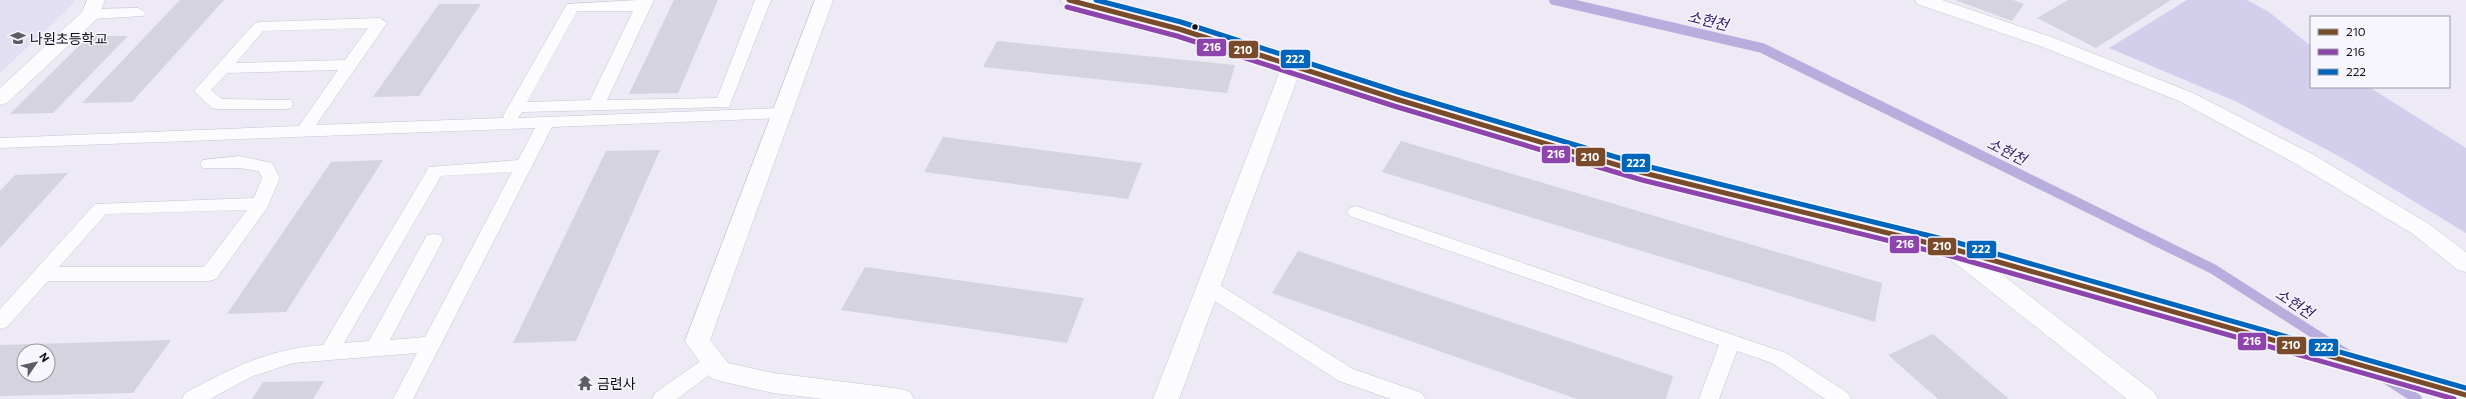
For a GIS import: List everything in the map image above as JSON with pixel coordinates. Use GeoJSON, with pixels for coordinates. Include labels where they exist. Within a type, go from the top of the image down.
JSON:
{"type":"FeatureCollection","features":[{"type":"Feature","properties":{"kind":"street"},"geometry":{"type":"LineString","coordinates":[[824,0],[697,341],[720,371],[773,383],[901,399]]}},
{"type":"Feature","properties":{"kind":"street"},"geometry":{"type":"LineString","coordinates":[[1070,0],[1178,29],[1292,66],[1644,173],[1953,249],[2466,395]]}},
{"type":"Feature","properties":{"kind":"street"},"geometry":{"type":"LineString","coordinates":[[1924,0],[2047,42],[2186,97],[2306,160],[2421,229],[2466,264]]}},
{"type":"Feature","properties":{"kind":"street"},"geometry":{"type":"LineString","coordinates":[[0,99],[93,7]]}},
{"type":"Feature","properties":{"kind":"street"},"geometry":{"type":"LineString","coordinates":[[1166,399],[1292,66]]}},
{"type":"Feature","properties":{"kind":"street"},"geometry":{"type":"LineString","coordinates":[[1953,249],[2145,399]]}},
{"type":"Feature","properties":{"kind":"lane"},"geometry":{"type":"LineString","coordinates":[[516,107],[723,103],[763,0]]}},
{"type":"Feature","properties":{"kind":"lane"},"geometry":{"type":"LineString","coordinates":[[507,123],[572,7],[644,3],[596,105]]}},
{"type":"Feature","properties":{"kind":"lane"},"geometry":{"type":"LineString","coordinates":[[93,7],[138,14]]}},
{"type":"Feature","properties":{"kind":"lane"},"geometry":{"type":"LineString","coordinates":[[285,104],[218,104],[202,91],[259,27],[379,23],[304,131]]}},
{"type":"Feature","properties":{"kind":"lane"},"geometry":{"type":"LineString","coordinates":[[222,68],[350,66]]}},
{"type":"Feature","properties":{"kind":"lane"},"geometry":{"type":"LineString","coordinates":[[0,143],[782,113]]}},
{"type":"Feature","properties":{"kind":"lane"},"geometry":{"type":"LineString","coordinates":[[403,399],[546,122]]}},
{"type":"Feature","properties":{"kind":"lane"},"geometry":{"type":"LineString","coordinates":[[42,274],[209,274],[261,204],[271,178],[266,167],[240,162],[209,164]]}},
{"type":"Feature","properties":{"kind":"lane"},"geometry":{"type":"LineString","coordinates":[[329,352],[435,171],[524,165]]}},
{"type":"Feature","properties":{"kind":"lane"},"geometry":{"type":"LineString","coordinates":[[0,322],[101,208],[261,204]]}},
{"type":"Feature","properties":{"kind":"lane"},"geometry":{"type":"LineString","coordinates":[[1356,212],[1779,358],[1841,399]]}},
{"type":"Feature","properties":{"kind":"lane"},"geometry":{"type":"LineString","coordinates":[[375,348],[434,240]]}},
{"type":"Feature","properties":{"kind":"lane"},"geometry":{"type":"LineString","coordinates":[[1208,287],[1346,375],[1415,399]]}},
{"type":"Feature","properties":{"kind":"lane"},"geometry":{"type":"LineString","coordinates":[[1709,399],[1731,341]]}},
{"type":"Feature","properties":{"kind":"lane"},"geometry":{"type":"LineString","coordinates":[[192,399],[246,370],[293,355],[431,344]]}},
{"type":"Feature","properties":{"kind":"lane"},"geometry":{"type":"LineString","coordinates":[[662,399],[713,362]]}},
{"type":"Feature","properties":{"kind":"shaded area","name":"나원초등학교"},"geometry":{"type":"Polygon","coordinates":[[[0,0],[74,0],[73,4],[0,73],[0,0]]]}},
{"type":"Feature","properties":{"kind":"shaded area"},"geometry":{"type":"Polygon","coordinates":[[[2187,0],[2247,0],[2269,12],[2310,45],[2310,88],[2371,88],[2466,148],[2466,233],[2344,159],[2237,102],[2109,48],[2187,0]]]}},
{"type":"Feature","properties":{"kind":"building"},"geometry":{"type":"Polygon","coordinates":[[[180,0],[224,0],[132,102],[82,103],[180,0]]]}},
{"type":"Feature","properties":{"kind":"building"},"geometry":{"type":"Polygon","coordinates":[[[674,0],[718,0],[678,93],[629,94],[674,0]]]}},
{"type":"Feature","properties":{"kind":"building"},"geometry":{"type":"Polygon","coordinates":[[[1955,0],[2013,0],[2024,4],[2012,21],[1955,0]]]}},
{"type":"Feature","properties":{"kind":"building"},"geometry":{"type":"Polygon","coordinates":[[[2068,0],[2171,0],[2096,48],[2037,18],[2068,0]]]}},
{"type":"Feature","properties":{"kind":"building"},"geometry":{"type":"Polygon","coordinates":[[[439,4],[481,4],[419,96],[373,97],[439,4]]]}},
{"type":"Feature","properties":{"kind":"building"},"geometry":{"type":"Polygon","coordinates":[[[89,36],[128,36],[53,113],[10,114],[89,36]]]}},
{"type":"Feature","properties":{"kind":"building"},"geometry":{"type":"Polygon","coordinates":[[[997,41],[1235,65],[1227,93],[983,67],[997,41]]]}},
{"type":"Feature","properties":{"kind":"building"},"geometry":{"type":"Polygon","coordinates":[[[943,137],[1142,163],[1128,199],[924,172],[943,137]]]}},
{"type":"Feature","properties":{"kind":"building"},"geometry":{"type":"Polygon","coordinates":[[[1401,141],[1882,283],[1875,322],[1382,172],[1401,141]]]}},
{"type":"Feature","properties":{"kind":"building"},"geometry":{"type":"Polygon","coordinates":[[[660,150],[576,341],[513,343],[606,151],[660,150]]]}},
{"type":"Feature","properties":{"kind":"building"},"geometry":{"type":"Polygon","coordinates":[[[383,160],[286,312],[227,314],[331,162],[383,160]]]}},
{"type":"Feature","properties":{"kind":"building"},"geometry":{"type":"Polygon","coordinates":[[[68,173],[0,248],[0,191],[15,175],[68,173]]]}},
{"type":"Feature","properties":{"kind":"building"},"geometry":{"type":"Polygon","coordinates":[[[1298,251],[1673,376],[1666,399],[1577,399],[1272,293],[1298,251]]]}},
{"type":"Feature","properties":{"kind":"building"},"geometry":{"type":"Polygon","coordinates":[[[865,267],[1084,298],[1067,343],[841,310],[865,267]]]}},
{"type":"Feature","properties":{"kind":"building"},"geometry":{"type":"Polygon","coordinates":[[[1933,334],[2009,399],[1938,399],[1888,355],[1933,334]]]}},
{"type":"Feature","properties":{"kind":"building"},"geometry":{"type":"Polygon","coordinates":[[[171,340],[133,393],[0,396],[0,345],[16,345],[16,383],[56,383],[56,343],[171,340]]]}},
{"type":"Feature","properties":{"kind":"building"},"geometry":{"type":"Polygon","coordinates":[[[324,381],[313,399],[252,399],[263,382],[324,381]]]}},
{"type":"Feature","properties":{"kind":"waterway","name":"소현천"},"geometry":{"type":"LineString","coordinates":[[1554,0],[1762,48],[2213,269],[2351,357]]}},
{"type":"Feature","properties":{"kind":"waterway","name":"소현천"},"geometry":{"type":"LineString","coordinates":[[2383,377],[2417,399]]}},
{"type":"Feature","properties":{"kind":"transit line","name":"210"},"geometry":{"type":"LineString","coordinates":[[1069,0],[1179,29],[1396,99],[1644,173],[1953,249],[2466,395]]}},
{"type":"Feature","properties":{"kind":"transit line","name":"222"},"geometry":{"type":"LineString","coordinates":[[1096,0],[1181,22],[1398,92],[1646,166],[1955,242],[2466,388]]}},
{"type":"Feature","properties":{"kind":"transit line","name":"216"},"geometry":{"type":"LineString","coordinates":[[1067,7],[1177,36],[1394,106],[1642,180],[1951,256],[2454,399]]}},
{"type":"Feature","properties":{"kind":"place","name":"나원초등학교"},"geometry":{"type":"Point","coordinates":[18,38]}},
{"type":"Feature","properties":{"kind":"place","name":"금련사"},"geometry":{"type":"Point","coordinates":[585,383]}}]}
